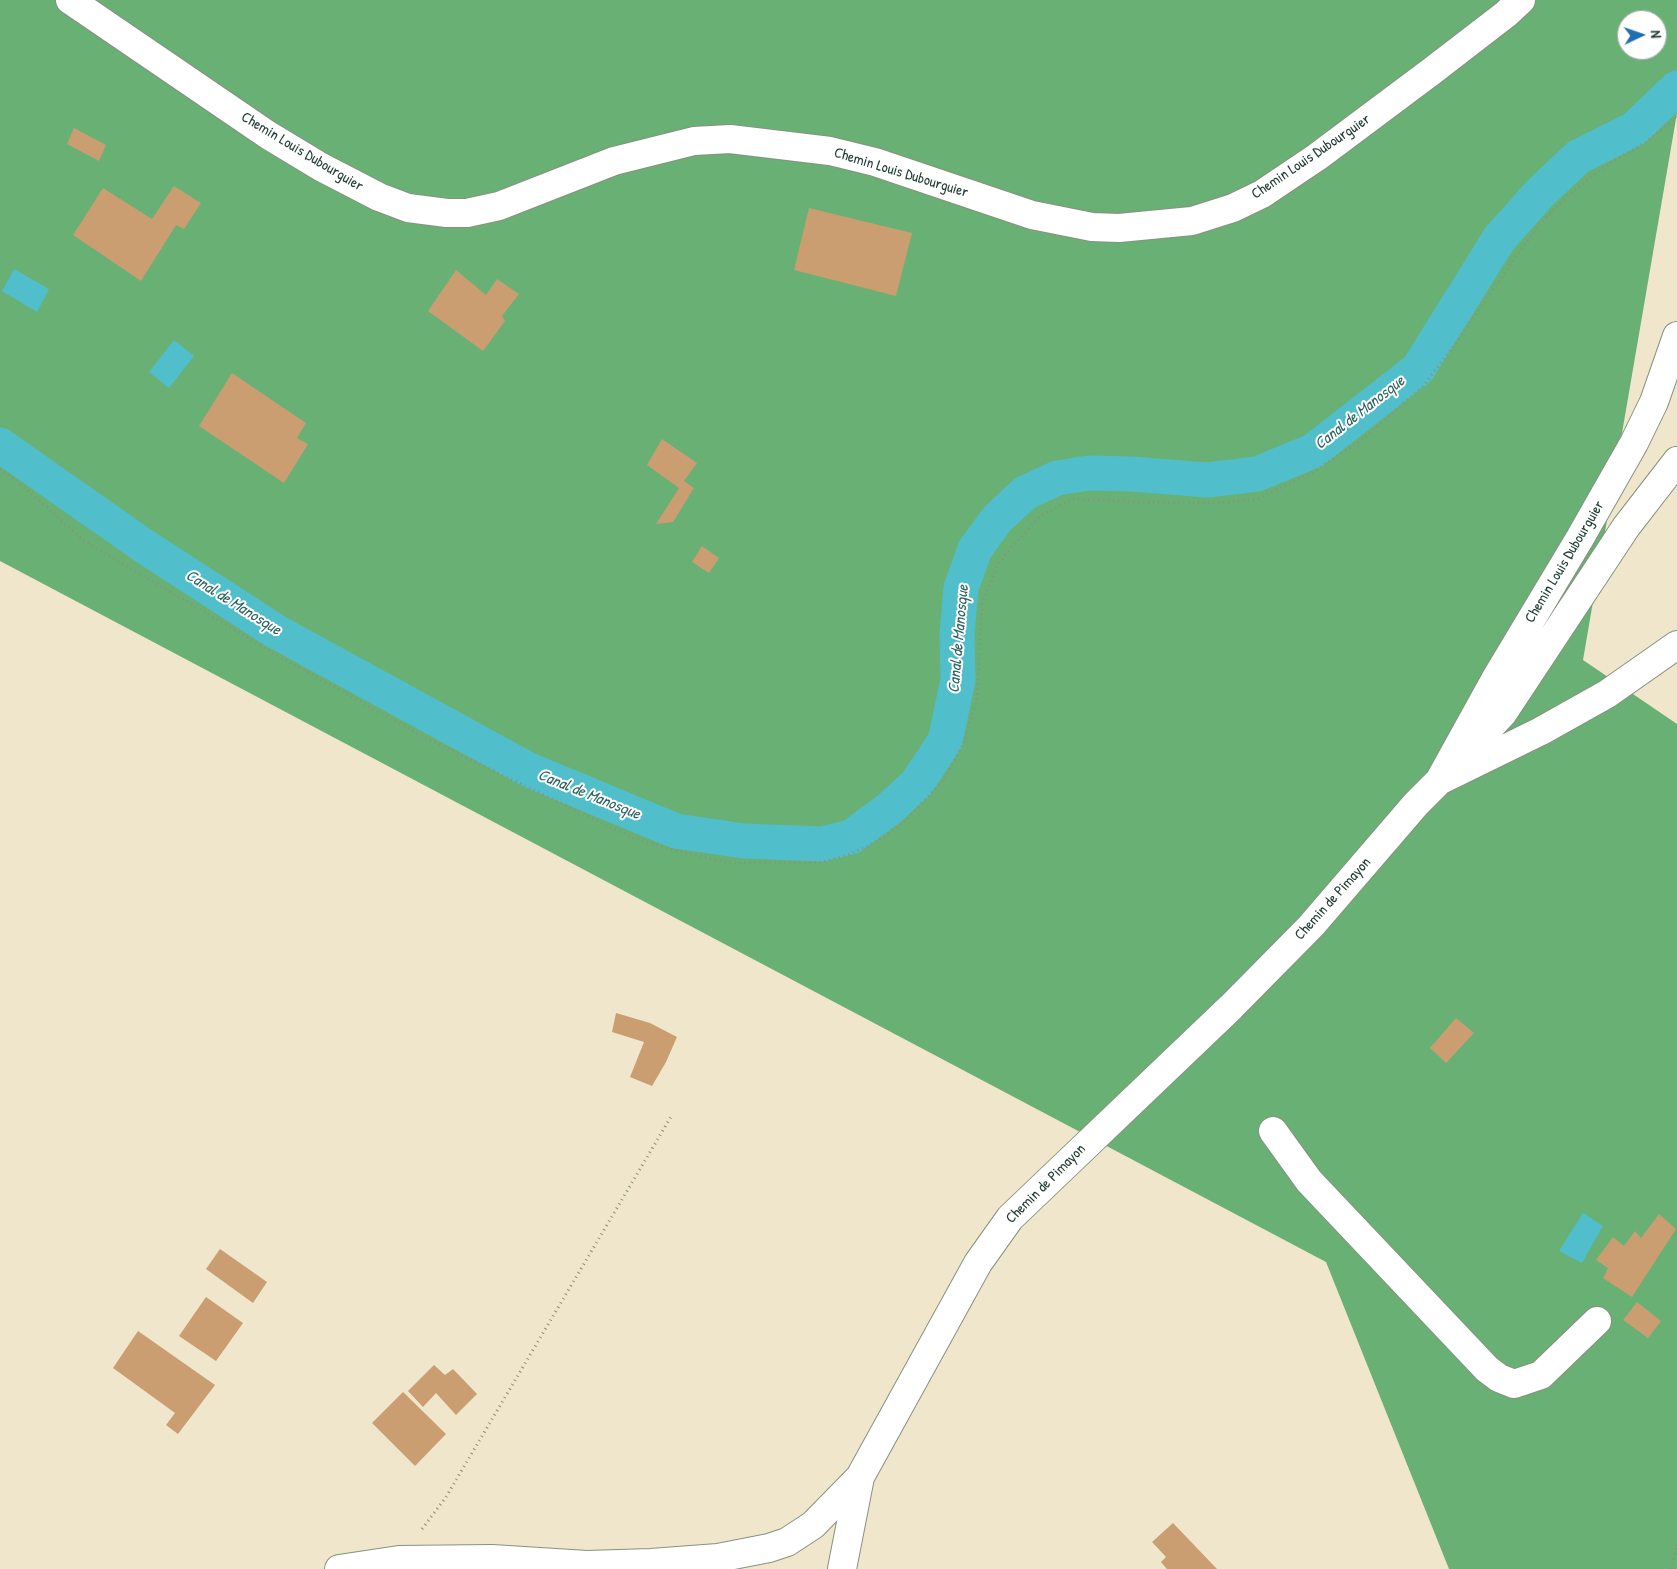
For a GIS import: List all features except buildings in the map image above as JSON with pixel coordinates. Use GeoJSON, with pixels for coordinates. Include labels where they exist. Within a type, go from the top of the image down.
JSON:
{"type":"FeatureCollection","features":[{"type":"Feature","properties":{"kind":"street","name":"Chemin Louis Dubourguier"},"geometry":{"type":"LineString","coordinates":[[70,0],[268,135],[352,184],[408,208],[447,214],[467,213],[500,206],[614,161],[694,141],[730,139],[830,151],[875,162],[1032,215],[1092,227],[1120,228],[1192,221],[1233,208],[1262,194],[1317,157],[1417,83],[1506,14],[1521,0]]}},
{"type":"Feature","properties":{"kind":"street","name":"Chemin Louis Dubourguier"},"geometry":{"type":"LineString","coordinates":[[1439,781],[1501,670],[1634,443],[1654,402],[1677,336]]}},
{"type":"Feature","properties":{"kind":"street"},"geometry":{"type":"LineString","coordinates":[[1439,781],[1503,713],[1626,527],[1677,461]]}},
{"type":"Feature","properties":{"kind":"street","name":"Chemin de Pimayon"},"geometry":{"type":"LineString","coordinates":[[339,1569],[399,1560],[492,1559],[596,1565],[651,1564],[741,1554],[787,1542],[806,1530],[834,1506],[860,1477],[978,1263],[1010,1218],[1232,1006],[1311,926],[1416,804],[1439,781],[1541,731],[1607,694],[1677,645]]}},
{"type":"Feature","properties":{"kind":"street"},"geometry":{"type":"LineString","coordinates":[[1273,1130],[1308,1181],[1487,1369],[1499,1378],[1514,1384],[1541,1375],[1597,1320]]}},
{"type":"Feature","properties":{"kind":"street"},"geometry":{"type":"LineString","coordinates":[[842,1569],[860,1477]]}},
{"type":"Feature","properties":{"kind":"path"},"geometry":{"type":"LineString","coordinates":[[0,470],[31,493],[84,540],[291,663],[424,737],[633,838],[681,852],[731,863],[817,863],[848,855],[874,843],[904,822],[943,781],[964,742],[977,699],[982,605],[998,562],[1041,515],[1074,499],[1218,503],[1257,499],[1310,474],[1364,439],[1422,386],[1455,344],[1539,224],[1572,192],[1608,164],[1645,143],[1677,117]]}},
{"type":"Feature","properties":{"kind":"path"},"geometry":{"type":"LineString","coordinates":[[399,1560],[446,1498],[672,1114]]}},
{"type":"Feature","properties":{"kind":"path"},"geometry":{"type":"LineString","coordinates":[[1671,1569],[1677,1545]]}},
{"type":"Feature","properties":{"kind":"green space"},"geometry":{"type":"Polygon","coordinates":[[[0,0],[1677,0],[1677,113],[1583,660],[1677,724],[1677,1569],[1449,1569],[1326,1262],[0,561],[0,0]]]}},
{"type":"Feature","properties":{"kind":"water"},"geometry":{"type":"Polygon","coordinates":[[[14,269],[49,289],[37,312],[2,291],[14,269]]]}},
{"type":"Feature","properties":{"kind":"water"},"geometry":{"type":"Polygon","coordinates":[[[174,340],[194,356],[169,388],[149,372],[174,340]]]}},
{"type":"Feature","properties":{"kind":"water"},"geometry":{"type":"Polygon","coordinates":[[[1583,1213],[1603,1226],[1582,1263],[1559,1251],[1583,1213]]]}},
{"type":"Feature","properties":{"kind":"waterway","name":"Canal de Manosque"},"geometry":{"type":"LineString","coordinates":[[0,445],[144,546],[275,631],[529,770],[676,831],[744,841],[822,844],[851,837],[889,809],[917,783],[945,741],[958,680],[957,634],[961,588],[975,549],[997,519],[1025,493],[1057,478],[1089,473],[1132,474],[1207,480],[1257,474],[1313,451],[1418,369],[1499,239],[1540,193],[1578,157],[1634,129],[1677,88]]}}]}
